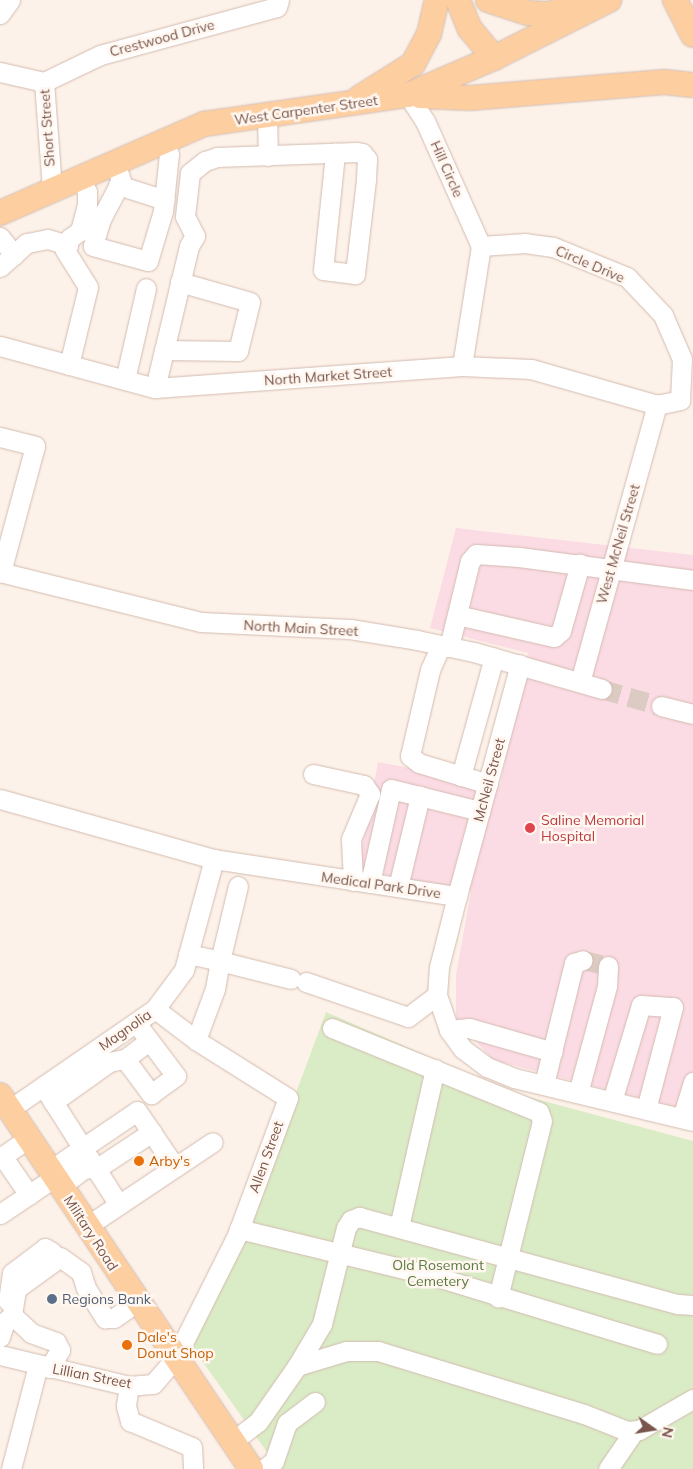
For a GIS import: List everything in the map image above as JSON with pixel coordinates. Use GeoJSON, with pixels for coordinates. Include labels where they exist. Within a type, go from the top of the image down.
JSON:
{"type":"FeatureCollection","features":[{"type":"Feature","properties":{"kind":"main road"},"geometry":{"type":"LineString","coordinates":[[351,103],[413,64],[429,34],[437,0]]}},
{"type":"Feature","properties":{"kind":"main road"},"geometry":{"type":"LineString","coordinates":[[458,0],[470,29],[494,58]]}},
{"type":"Feature","properties":{"kind":"main road"},"geometry":{"type":"LineString","coordinates":[[488,0],[528,13],[548,14],[602,0]]}},
{"type":"Feature","properties":{"kind":"main road","name":"West Carpenter Street"},"geometry":{"type":"LineString","coordinates":[[0,213],[81,177],[117,174],[163,142],[204,124],[408,95],[494,58],[609,0]]}},
{"type":"Feature","properties":{"kind":"main road"},"geometry":{"type":"LineString","coordinates":[[675,0],[693,35]]}},
{"type":"Feature","properties":{"kind":"main road"},"geometry":{"type":"LineString","coordinates":[[408,95],[470,98],[664,82],[693,85]]}},
{"type":"Feature","properties":{"kind":"main road","name":"Military Road"},"geometry":{"type":"LineString","coordinates":[[4,1105],[29,1138],[241,1459]]}},
{"type":"Feature","properties":{"kind":"street"},"geometry":{"type":"LineString","coordinates":[[0,14],[10,0]]}},
{"type":"Feature","properties":{"kind":"street","name":"Crestwood Drive"},"geometry":{"type":"LineString","coordinates":[[44,82],[100,55],[277,7],[279,0]]}},
{"type":"Feature","properties":{"kind":"street","name":"Short Street"},"geometry":{"type":"LineString","coordinates":[[0,72],[44,82],[52,190]]}},
{"type":"Feature","properties":{"kind":"street","name":"Hill Circle"},"geometry":{"type":"LineString","coordinates":[[408,95],[425,121],[481,246]]}},
{"type":"Feature","properties":{"kind":"street"},"geometry":{"type":"LineString","coordinates":[[267,116],[268,156]]}},
{"type":"Feature","properties":{"kind":"street"},"geometry":{"type":"LineString","coordinates":[[163,142],[169,154],[164,200],[148,261],[93,246],[117,174],[164,200]]}},
{"type":"Feature","properties":{"kind":"street"},"geometry":{"type":"LineString","coordinates":[[155,388],[189,246],[195,236],[185,216],[190,173],[205,161],[217,157],[356,152],[367,159],[355,274],[323,270],[335,153]]}},
{"type":"Feature","properties":{"kind":"street"},"geometry":{"type":"LineString","coordinates":[[69,365],[88,287],[68,257],[68,245],[80,230],[87,205],[87,192],[81,177]]}},
{"type":"Feature","properties":{"kind":"street"},"geometry":{"type":"LineString","coordinates":[[0,237],[7,261],[27,243],[48,239],[68,245]]}},
{"type":"Feature","properties":{"kind":"street","name":"Circle Drive"},"geometry":{"type":"LineString","coordinates":[[481,246],[525,243],[553,247],[627,277],[663,315],[682,359],[680,400],[657,406]]}},
{"type":"Feature","properties":{"kind":"street"},"geometry":{"type":"LineString","coordinates":[[462,366],[481,246]]}},
{"type":"Feature","properties":{"kind":"street"},"geometry":{"type":"LineString","coordinates":[[164,350],[238,351],[250,302],[180,282]]}},
{"type":"Feature","properties":{"kind":"street"},"geometry":{"type":"LineString","coordinates":[[125,380],[146,288]]}},
{"type":"Feature","properties":{"kind":"street","name":"North Market Street"},"geometry":{"type":"LineString","coordinates":[[0,346],[155,388],[462,366],[531,369],[657,406]]}},
{"type":"Feature","properties":{"kind":"street","name":"West McNeil Street"},"geometry":{"type":"LineString","coordinates":[[580,682],[657,406]]}},
{"type":"Feature","properties":{"kind":"street"},"geometry":{"type":"LineString","coordinates":[[0,437],[35,446],[0,572]]}},
{"type":"Feature","properties":{"kind":"street"},"geometry":{"type":"LineString","coordinates":[[488,784],[419,763],[410,756],[409,750],[430,670],[445,646],[457,615],[470,561],[476,554],[580,564],[693,580]]}},
{"type":"Feature","properties":{"kind":"street"},"geometry":{"type":"LineString","coordinates":[[457,615],[554,637],[561,632],[580,564]]}},
{"type":"Feature","properties":{"kind":"street","name":"North Main Street"},"geometry":{"type":"LineString","coordinates":[[0,572],[201,622],[350,629],[445,646],[520,664],[602,688]]}},
{"type":"Feature","properties":{"kind":"street"},"geometry":{"type":"LineString","coordinates":[[461,776],[494,658]]}},
{"type":"Feature","properties":{"kind":"street","name":"McNeil Street"},"geometry":{"type":"LineString","coordinates":[[457,896],[520,664]]}},
{"type":"Feature","properties":{"kind":"street"},"geometry":{"type":"LineString","coordinates":[[661,706],[693,714]]}},
{"type":"Feature","properties":{"kind":"street"},"geometry":{"type":"LineString","coordinates":[[313,774],[364,785],[370,794],[351,840],[361,882]]}},
{"type":"Feature","properties":{"kind":"street"},"geometry":{"type":"LineString","coordinates":[[361,882],[392,789],[480,811]]}},
{"type":"Feature","properties":{"kind":"street"},"geometry":{"type":"LineString","coordinates":[[398,887],[420,796]]}},
{"type":"Feature","properties":{"kind":"street","name":"Medical Park Drive"},"geometry":{"type":"LineString","coordinates":[[0,799],[214,859],[457,896],[439,967],[437,995],[449,1030],[463,1049],[487,1067],[514,1078],[687,1119]]}},
{"type":"Feature","properties":{"kind":"street","name":"Magnolia"},"geometry":{"type":"LineString","coordinates":[[4,1105],[43,1086],[136,1024],[155,1009],[184,970],[214,859]]}},
{"type":"Feature","properties":{"kind":"street"},"geometry":{"type":"LineString","coordinates":[[196,1040],[215,989],[238,886]]}},
{"type":"Feature","properties":{"kind":"street"},"geometry":{"type":"LineString","coordinates":[[188,954],[298,980],[408,1017],[437,995]]}},
{"type":"Feature","properties":{"kind":"street"},"geometry":{"type":"LineString","coordinates":[[544,1084],[574,963],[583,960]]}},
{"type":"Feature","properties":{"kind":"street"},"geometry":{"type":"LineString","coordinates":[[578,1093],[607,986],[608,966]]}},
{"type":"Feature","properties":{"kind":"street"},"geometry":{"type":"LineString","coordinates":[[612,1101],[641,1005],[673,1007],[646,1109]]}},
{"type":"Feature","properties":{"kind":"street","name":"Allen Street"},"geometry":{"type":"LineString","coordinates":[[155,1009],[196,1040],[288,1098],[239,1229],[175,1359]]}},
{"type":"Feature","properties":{"kind":"street"},"geometry":{"type":"LineString","coordinates":[[125,1059],[151,1094],[176,1076],[136,1024]]}},
{"type":"Feature","properties":{"kind":"street"},"geometry":{"type":"LineString","coordinates":[[332,1028],[539,1112],[542,1121],[498,1298]]}},
{"type":"Feature","properties":{"kind":"street"},"geometry":{"type":"LineString","coordinates":[[449,1030],[469,1028],[553,1052]]}},
{"type":"Feature","properties":{"kind":"street"},"geometry":{"type":"LineString","coordinates":[[53,1102],[109,1062],[125,1059],[149,1041]]}},
{"type":"Feature","properties":{"kind":"street"},"geometry":{"type":"LineString","coordinates":[[399,1227],[435,1069]]}},
{"type":"Feature","properties":{"kind":"street"},"geometry":{"type":"LineString","coordinates":[[687,1119],[693,1082]]}},
{"type":"Feature","properties":{"kind":"street"},"geometry":{"type":"LineString","coordinates":[[43,1086],[119,1205]]}},
{"type":"Feature","properties":{"kind":"street"},"geometry":{"type":"LineString","coordinates":[[0,1214],[55,1178],[83,1148],[137,1111],[176,1167]]}},
{"type":"Feature","properties":{"kind":"street"},"geometry":{"type":"LineString","coordinates":[[55,1178],[85,1168],[96,1169],[152,1132]]}},
{"type":"Feature","properties":{"kind":"street"},"geometry":{"type":"LineString","coordinates":[[29,1138],[1,1158],[29,1195]]}},
{"type":"Feature","properties":{"kind":"street"},"geometry":{"type":"LineString","coordinates":[[87,1226],[212,1142]]}},
{"type":"Feature","properties":{"kind":"street"},"geometry":{"type":"LineString","coordinates":[[241,1459],[258,1422],[297,1366],[322,1324],[351,1220],[371,1218],[508,1258],[678,1304],[693,1305]]}},
{"type":"Feature","properties":{"kind":"street"},"geometry":{"type":"LineString","coordinates":[[239,1229],[437,1278],[498,1298],[657,1344]]}},
{"type":"Feature","properties":{"kind":"street"},"geometry":{"type":"LineString","coordinates":[[4,1323],[12,1273],[45,1248],[81,1272],[86,1288],[105,1318],[114,1318],[137,1302]]}},
{"type":"Feature","properties":{"kind":"street"},"geometry":{"type":"LineString","coordinates":[[81,1272],[106,1255]]}},
{"type":"Feature","properties":{"kind":"street"},"geometry":{"type":"LineString","coordinates":[[4,1323],[15,1292],[58,1256]]}},
{"type":"Feature","properties":{"kind":"street"},"geometry":{"type":"LineString","coordinates":[[4,1323],[56,1342],[60,1350],[44,1366],[10,1469]]}},
{"type":"Feature","properties":{"kind":"street"},"geometry":{"type":"LineString","coordinates":[[297,1366],[346,1351],[378,1351],[566,1408],[604,1423],[634,1431]]}},
{"type":"Feature","properties":{"kind":"street","name":"Lillian Street"},"geometry":{"type":"LineString","coordinates":[[0,1355],[129,1386],[153,1384],[175,1359]]}},
{"type":"Feature","properties":{"kind":"street"},"geometry":{"type":"LineString","coordinates":[[129,1386],[126,1406],[130,1421],[192,1447],[193,1469]]}},
{"type":"Feature","properties":{"kind":"street"},"geometry":{"type":"LineString","coordinates":[[612,1463],[634,1431],[693,1399]]}},
{"type":"Feature","properties":{"kind":"street"},"geometry":{"type":"LineString","coordinates":[[264,1469],[274,1461],[287,1423],[314,1402]]}},
{"type":"Feature","properties":{"kind":"street"},"geometry":{"type":"LineString","coordinates":[[604,1423],[612,1463]]}},
{"type":"Feature","properties":{"kind":"shaded area","name":"Saline Memorial Hospital"},"geometry":{"type":"Polygon","coordinates":[[[456,528],[693,555],[693,1112],[493,1060],[456,1020],[456,975],[471,891],[358,870],[378,762],[500,785],[528,653],[430,628],[456,528]]]}},
{"type":"Feature","properties":{"kind":"green space","name":"Old Rosemont Cemetery"},"geometry":{"type":"Polygon","coordinates":[[[326,1012],[510,1092],[693,1141],[693,1469],[279,1469],[190,1344],[248,1222],[326,1012]]]}},
{"type":"Feature","properties":{"kind":"tunnel"},"geometry":{"type":"LineString","coordinates":[[602,689],[661,706]]}},
{"type":"Feature","properties":{"kind":"tunnel"},"geometry":{"type":"LineString","coordinates":[[583,960],[608,966]]}},
{"type":"Feature","properties":{"kind":"place","name":"Saline Memorial Hospital"},"geometry":{"type":"Point","coordinates":[530,828]}},
{"type":"Feature","properties":{"kind":"place","name":"Arby's"},"geometry":{"type":"Point","coordinates":[139,1161]}},
{"type":"Feature","properties":{"kind":"place","name":"Regions Bank"},"geometry":{"type":"Point","coordinates":[52,1299]}},
{"type":"Feature","properties":{"kind":"place","name":"Dale's Donut Shop"},"geometry":{"type":"Point","coordinates":[127,1345]}}]}
